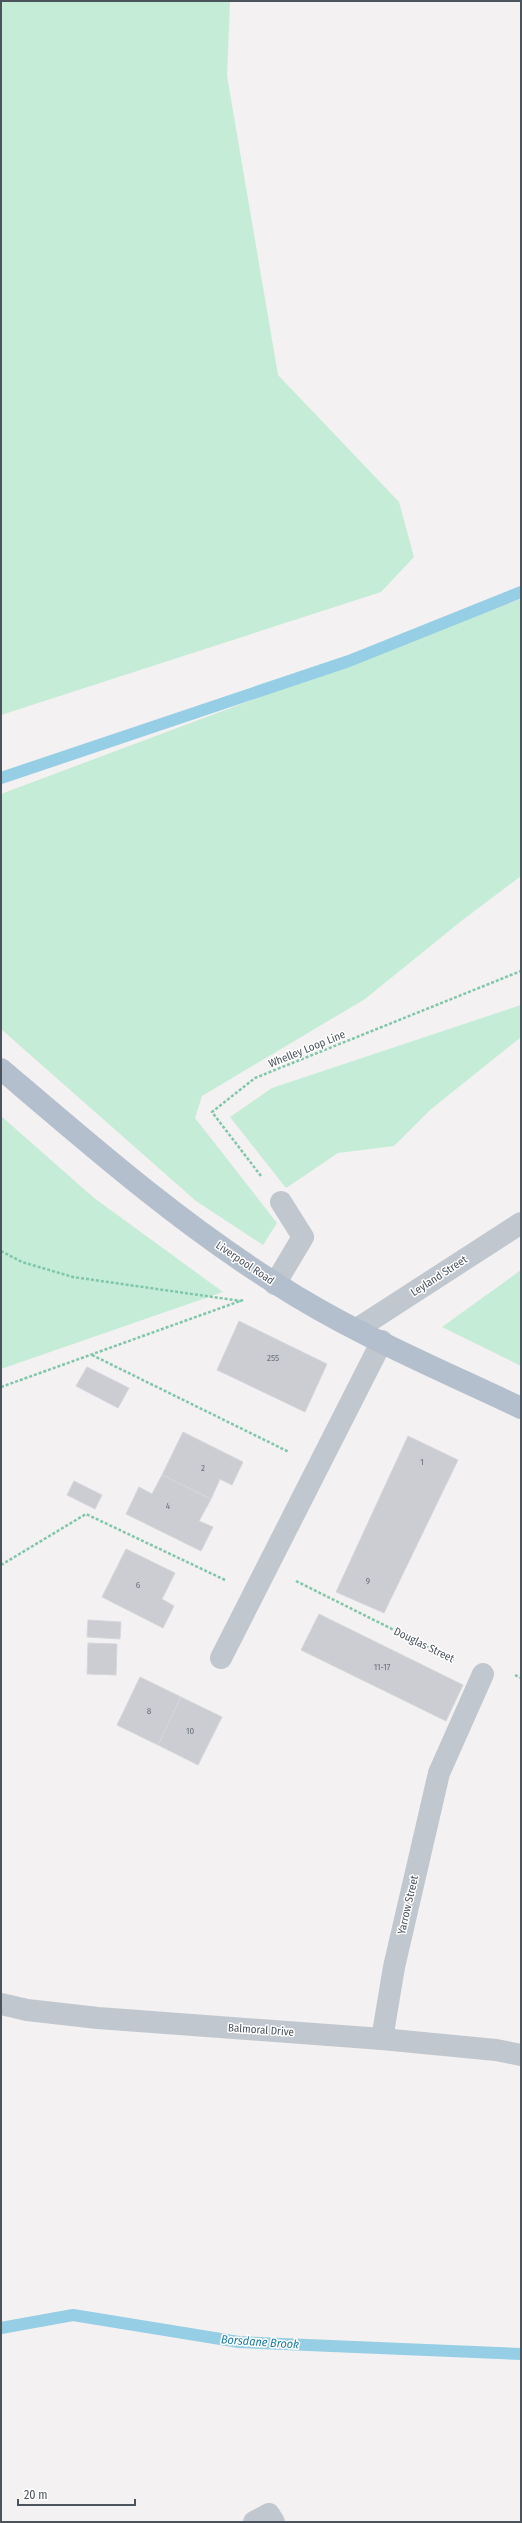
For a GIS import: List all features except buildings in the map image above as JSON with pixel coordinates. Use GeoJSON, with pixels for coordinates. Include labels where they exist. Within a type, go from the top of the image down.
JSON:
{"type":"FeatureCollection","features":[{"type":"Feature","properties":{"kind":"main road","name":"Liverpool Road"},"geometry":{"type":"LineString","coordinates":[[1,1069],[152,1195],[275,1284],[357,1329],[521,1408]]}},
{"type":"Feature","properties":{"kind":"street"},"geometry":{"type":"LineString","coordinates":[[275,1284],[303,1237],[281,1202]]}},
{"type":"Feature","properties":{"kind":"street","name":"Leyland Street"},"geometry":{"type":"LineString","coordinates":[[357,1329],[521,1222]]}},
{"type":"Feature","properties":{"kind":"street"},"geometry":{"type":"LineString","coordinates":[[221,1658],[320,1468],[382,1341]]}},
{"type":"Feature","properties":{"kind":"street","name":"Yarrow Street"},"geometry":{"type":"LineString","coordinates":[[382,2039],[394,1967],[439,1773],[483,1674]]}},
{"type":"Feature","properties":{"kind":"street","name":"Balmoral Drive"},"geometry":{"type":"LineString","coordinates":[[1,2004],[27,2010],[98,2018],[382,2039],[496,2050],[521,2055]]}},
{"type":"Feature","properties":{"kind":"path","name":"Whelley Loop Line"},"geometry":{"type":"LineString","coordinates":[[281,1202],[212,1112],[254,1078],[521,971]]}},
{"type":"Feature","properties":{"kind":"path"},"geometry":{"type":"LineString","coordinates":[[1,1251],[22,1262],[73,1277],[242,1301]]}},
{"type":"Feature","properties":{"kind":"path"},"geometry":{"type":"LineString","coordinates":[[1,1387],[242,1301],[275,1284]]}},
{"type":"Feature","properties":{"kind":"path"},"geometry":{"type":"LineString","coordinates":[[92,1355],[320,1468]]}},
{"type":"Feature","properties":{"kind":"path"},"geometry":{"type":"LineString","coordinates":[[1,1565],[86,1514],[254,1594]]}},
{"type":"Feature","properties":{"kind":"path","name":"Douglas Street"},"geometry":{"type":"LineString","coordinates":[[268,1568],[483,1674]]}},
{"type":"Feature","properties":{"kind":"green space"},"geometry":{"type":"Polygon","coordinates":[[[1,1],[230,1],[227,76],[278,375],[399,502],[414,557],[381,592],[1,715],[1,1]]]}},
{"type":"Feature","properties":{"kind":"green space"},"geometry":{"type":"Polygon","coordinates":[[[521,599],[521,876],[460,922],[365,999],[202,1096],[195,1118],[277,1223],[263,1245],[196,1201],[1,1029],[1,794],[521,599]]]}},
{"type":"Feature","properties":{"kind":"green space"},"geometry":{"type":"Polygon","coordinates":[[[521,1005],[521,1037],[430,1110],[394,1146],[338,1153],[286,1188],[230,1117],[272,1088],[521,1005]]]}},
{"type":"Feature","properties":{"kind":"green space"},"geometry":{"type":"Polygon","coordinates":[[[1,1116],[94,1198],[223,1292],[1,1369],[1,1116]]]}},
{"type":"Feature","properties":{"kind":"green space"},"geometry":{"type":"Polygon","coordinates":[[[521,1270],[521,1366],[442,1327],[521,1270]]]}},
{"type":"Feature","properties":{"kind":"waterway"},"geometry":{"type":"LineString","coordinates":[[1,778],[349,661],[521,592]]}},
{"type":"Feature","properties":{"kind":"waterway","name":"Borsdane Brook"},"geometry":{"type":"LineString","coordinates":[[1,2328],[73,2315],[239,2342],[521,2354]]}}]}
